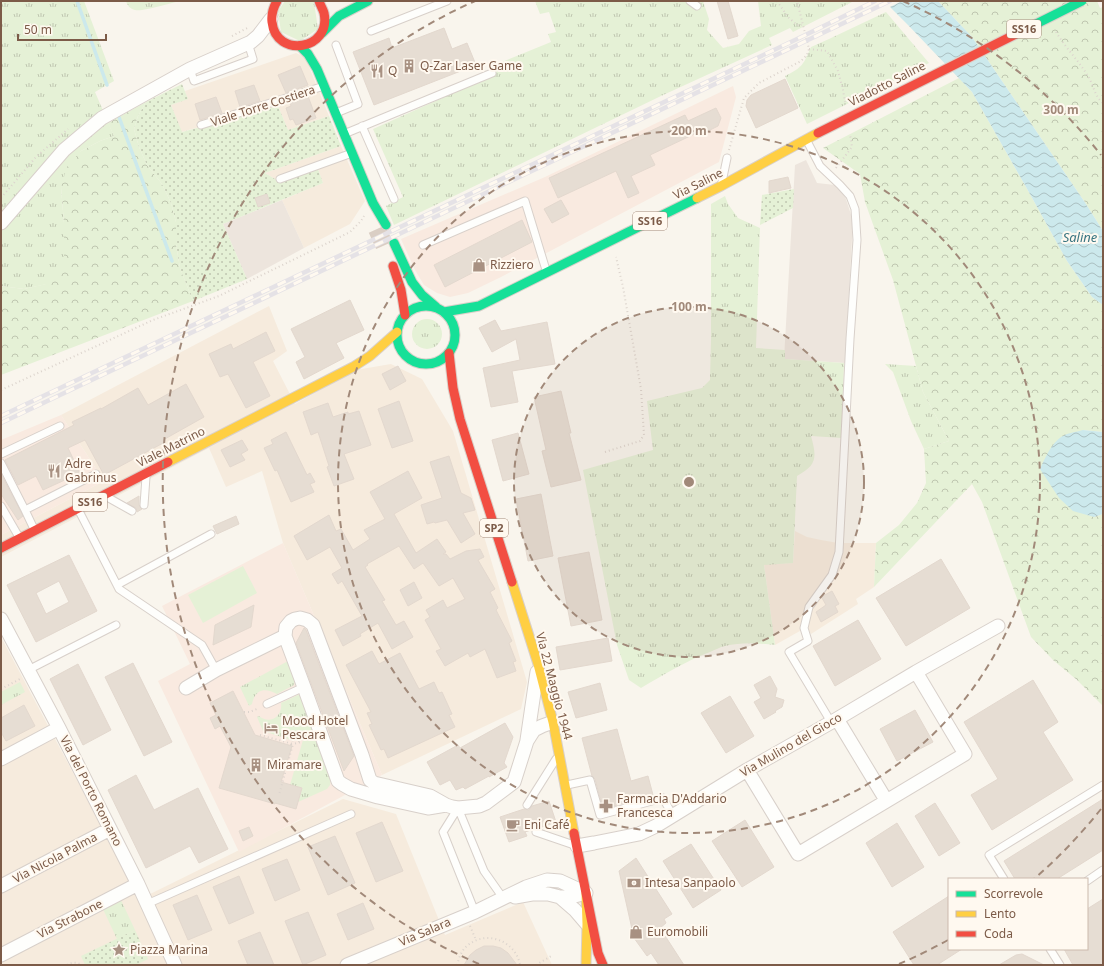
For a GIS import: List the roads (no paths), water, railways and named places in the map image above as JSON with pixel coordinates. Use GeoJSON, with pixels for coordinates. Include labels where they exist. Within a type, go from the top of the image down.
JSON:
{"type":"FeatureCollection","features":[{"type":"Feature","properties":{"kind":"main road"},"geometry":{"type":"LineString","coordinates":[[277,1],[272,10],[271,19],[272,27],[276,35],[291,45],[300,46],[310,43],[339,16],[368,1]]}},
{"type":"Feature","properties":{"kind":"main road","name":"Viale Torre Costiera"},"geometry":{"type":"LineString","coordinates":[[317,68],[315,50],[316,44],[325,25],[323,8],[319,1]]}},
{"type":"Feature","properties":{"kind":"main road","name":"Viadotto Saline"},"geometry":{"type":"LineString","coordinates":[[818,133],[1082,1]]}},
{"type":"Feature","properties":{"kind":"main road","name":"Viale Torre Costiera"},"geometry":{"type":"LineString","coordinates":[[300,46],[308,54],[317,68],[373,203],[386,225]]}},
{"type":"Feature","properties":{"kind":"main road","name":"Via Saline"},"geometry":{"type":"LineString","coordinates":[[444,312],[479,306],[721,186],[818,133]]}},
{"type":"Feature","properties":{"kind":"main road","name":"Viale Torre Costiera"},"geometry":{"type":"LineString","coordinates":[[373,203],[376,226]]}},
{"type":"Feature","properties":{"kind":"main road"},"geometry":{"type":"LineString","coordinates":[[394,243],[412,282],[422,295],[450,317],[455,331],[453,346],[443,359],[427,364],[419,363]]}},
{"type":"Feature","properties":{"kind":"main road"},"geometry":{"type":"LineString","coordinates":[[389,256],[401,287],[405,315]]}},
{"type":"Feature","properties":{"kind":"main road","name":"Via Saline"},"geometry":{"type":"LineString","coordinates":[[472,314],[479,306]]}},
{"type":"Feature","properties":{"kind":"main road"},"geometry":{"type":"LineString","coordinates":[[405,315],[411,310],[419,307],[436,307]]}},
{"type":"Feature","properties":{"kind":"main road","name":"SS16"},"geometry":{"type":"LineString","coordinates":[[397,332],[405,315]]}},
{"type":"Feature","properties":{"kind":"main road"},"geometry":{"type":"LineString","coordinates":[[455,338],[463,326]]}},
{"type":"Feature","properties":{"kind":"main road"},"geometry":{"type":"LineString","coordinates":[[397,332],[398,341],[402,350],[408,357],[419,363],[428,371]]}},
{"type":"Feature","properties":{"kind":"main road","name":"Viale Matrino"},"geometry":{"type":"LineString","coordinates":[[1,548],[353,367],[370,356],[397,332]]}},
{"type":"Feature","properties":{"kind":"main road","name":"Via 22 Maggio 1944"},"geometry":{"type":"LineString","coordinates":[[449,353],[453,388],[460,419],[538,664],[553,722],[586,893],[590,925]]}},
{"type":"Feature","properties":{"kind":"main road"},"geometry":{"type":"LineString","coordinates":[[393,358],[408,357]]}},
{"type":"Feature","properties":{"kind":"main road","name":"Viale Matrino"},"geometry":{"type":"LineString","coordinates":[[353,367],[377,360]]}},
{"type":"Feature","properties":{"kind":"main road","name":"Via 22 Maggio 1944"},"geometry":{"type":"LineString","coordinates":[[445,392],[460,419]]}},
{"type":"Feature","properties":{"kind":"main road"},"geometry":{"type":"LineString","coordinates":[[586,965],[590,925]]}},
{"type":"Feature","properties":{"kind":"main road"},"geometry":{"type":"LineString","coordinates":[[590,925],[603,965]]}},
{"type":"Feature","properties":{"kind":"street"},"geometry":{"type":"LineString","coordinates":[[1,223],[64,150],[102,118],[190,69],[250,42],[258,36],[271,19]]}},
{"type":"Feature","properties":{"kind":"street"},"geometry":{"type":"LineString","coordinates":[[250,42],[265,40],[283,41]]}},
{"type":"Feature","properties":{"kind":"street","name":"Via del Porto Romano"},"geometry":{"type":"LineString","coordinates":[[1,619],[25,674],[59,728],[138,884],[175,965]]}},
{"type":"Feature","properties":{"kind":"street"},"geometry":{"type":"LineString","coordinates":[[376,790],[370,780],[360,748],[313,625],[304,619],[295,619],[291,621],[285,630],[284,636],[337,777],[342,784],[357,791],[376,790],[430,796],[452,806],[479,806],[486,803],[514,782],[527,741],[538,664]]}},
{"type":"Feature","properties":{"kind":"street","name":"Via Mulino del Gioco"},"geometry":{"type":"LineString","coordinates":[[577,846],[594,844],[639,834],[656,826],[747,770],[998,626]]}},
{"type":"Feature","properties":{"kind":"street"},"geometry":{"type":"LineString","coordinates":[[186,688],[216,670],[284,636]]}},
{"type":"Feature","properties":{"kind":"street"},"geometry":{"type":"LineString","coordinates":[[747,770],[798,854],[965,754],[916,672]]}},
{"type":"Feature","properties":{"kind":"street"},"geometry":{"type":"LineString","coordinates":[[834,720],[886,800]]}},
{"type":"Feature","properties":{"kind":"street"},"geometry":{"type":"LineString","coordinates":[[527,741],[534,730],[553,722]]}},
{"type":"Feature","properties":{"kind":"street"},"geometry":{"type":"LineString","coordinates":[[1,759],[59,728]]}},
{"type":"Feature","properties":{"kind":"street"},"geometry":{"type":"LineString","coordinates":[[346,786],[351,787],[364,781],[367,772],[366,767]]}},
{"type":"Feature","properties":{"kind":"street","name":"Via Nicola Palma"},"geometry":{"type":"LineString","coordinates":[[1,886],[110,829]]}},
{"type":"Feature","properties":{"kind":"street"},"geometry":{"type":"LineString","coordinates":[[560,881],[572,873],[580,862]]}},
{"type":"Feature","properties":{"kind":"street","name":"Via Salara"},"geometry":{"type":"LineString","coordinates":[[347,965],[475,912],[526,887],[547,880],[560,881],[586,893]]}},
{"type":"Feature","properties":{"kind":"street","name":"Via Strabone"},"geometry":{"type":"LineString","coordinates":[[1,955],[138,884]]}},
{"type":"Feature","properties":{"kind":"street","name":"Via Salara"},"geometry":{"type":"LineString","coordinates":[[503,898],[537,894],[571,897],[586,893]]}},
{"type":"Feature","properties":{"kind":"street"},"geometry":{"type":"LineString","coordinates":[[560,897],[590,925]]}},
{"type":"Feature","properties":{"kind":"lane"},"geometry":{"type":"LineString","coordinates":[[371,31],[447,1]]}},
{"type":"Feature","properties":{"kind":"lane"},"geometry":{"type":"LineString","coordinates":[[690,1],[696,6]]}},
{"type":"Feature","properties":{"kind":"lane"},"geometry":{"type":"LineString","coordinates":[[336,45],[358,104],[336,113]]}},
{"type":"Feature","properties":{"kind":"lane"},"geometry":{"type":"LineString","coordinates":[[344,134],[492,73]]}},
{"type":"Feature","properties":{"kind":"lane","name":"Viale Torre Costiera"},"geometry":{"type":"LineString","coordinates":[[201,125],[324,86]]}},
{"type":"Feature","properties":{"kind":"lane"},"geometry":{"type":"LineString","coordinates":[[362,126],[394,199]]}},
{"type":"Feature","properties":{"kind":"lane"},"geometry":{"type":"LineString","coordinates":[[806,139],[820,166],[850,196],[855,209],[856,233],[839,552],[832,575],[809,607],[804,628],[808,641],[789,652],[834,720]]}},
{"type":"Feature","properties":{"kind":"lane"},"geometry":{"type":"LineString","coordinates":[[280,178],[352,152]]}},
{"type":"Feature","properties":{"kind":"lane"},"geometry":{"type":"LineString","coordinates":[[721,186],[727,158]]}},
{"type":"Feature","properties":{"kind":"lane"},"geometry":{"type":"LineString","coordinates":[[423,245],[525,201],[547,272]]}},
{"type":"Feature","properties":{"kind":"lane"},"geometry":{"type":"LineString","coordinates":[[1,454],[60,426]]}},
{"type":"Feature","properties":{"kind":"lane"},"geometry":{"type":"LineString","coordinates":[[1,463],[35,530]]}},
{"type":"Feature","properties":{"kind":"lane"},"geometry":{"type":"LineString","coordinates":[[144,505],[143,497],[146,473]]}},
{"type":"Feature","properties":{"kind":"lane"},"geometry":{"type":"LineString","coordinates":[[25,510],[96,474]]}},
{"type":"Feature","properties":{"kind":"lane"},"geometry":{"type":"LineString","coordinates":[[104,495],[128,508]]}},
{"type":"Feature","properties":{"kind":"lane"},"geometry":{"type":"LineString","coordinates":[[1,506],[20,538]]}},
{"type":"Feature","properties":{"kind":"lane"},"geometry":{"type":"LineString","coordinates":[[78,509],[119,589],[202,645],[216,670]]}},
{"type":"Feature","properties":{"kind":"lane"},"geometry":{"type":"LineString","coordinates":[[117,585],[211,534]]}},
{"type":"Feature","properties":{"kind":"lane"},"geometry":{"type":"LineString","coordinates":[[25,674],[116,625]]}},
{"type":"Feature","properties":{"kind":"lane"},"geometry":{"type":"LineString","coordinates":[[267,704],[304,686]]}},
{"type":"Feature","properties":{"kind":"lane"},"geometry":{"type":"LineString","coordinates":[[527,805],[559,754]]}},
{"type":"Feature","properties":{"kind":"lane"},"geometry":{"type":"LineString","coordinates":[[566,786],[590,780],[600,815],[663,798],[673,816]]}},
{"type":"Feature","properties":{"kind":"lane"},"geometry":{"type":"LineString","coordinates":[[1003,878],[989,855],[1103,785]]}},
{"type":"Feature","properties":{"kind":"lane"},"geometry":{"type":"LineString","coordinates":[[452,806],[484,871],[503,898]]}},
{"type":"Feature","properties":{"kind":"lane"},"geometry":{"type":"LineString","coordinates":[[452,806],[443,832],[475,912]]}},
{"type":"Feature","properties":{"kind":"lane"},"geometry":{"type":"LineString","coordinates":[[147,904],[351,814]]}},
{"type":"Feature","properties":{"kind":"lane"},"geometry":{"type":"LineString","coordinates":[[536,832],[577,846]]}},
{"type":"Feature","properties":{"kind":"lane"},"geometry":{"type":"LineString","coordinates":[[1088,880],[1103,870]]}},
{"type":"Feature","properties":{"kind":"lane"},"geometry":{"type":"LineString","coordinates":[[1051,950],[1060,965]]}},
{"type":"Feature","properties":{"kind":"water","name":"Saline"},"geometry":{"type":"Polygon","coordinates":[[[884,1],[938,1],[972,37],[1103,231],[1103,305],[1092,297],[1067,261],[972,92],[884,1]]]}},
{"type":"Feature","properties":{"kind":"water"},"geometry":{"type":"Polygon","coordinates":[[[1083,430],[1103,432],[1103,514],[1094,517],[1073,511],[1059,498],[1040,469],[1057,440],[1066,434],[1083,430]]]}},
{"type":"Feature","properties":{"kind":"waterway"},"geometry":{"type":"LineString","coordinates":[[77,1],[107,85]]}},
{"type":"Feature","properties":{"kind":"waterway"},"geometry":{"type":"LineString","coordinates":[[119,117],[172,261]]}},
{"type":"Feature","properties":{"kind":"tunnel"},"geometry":{"type":"LineString","coordinates":[[377,229],[385,247]]}},
{"type":"Feature","properties":{"kind":"railway"},"geometry":{"type":"LineString","coordinates":[[1,416],[875,1]]}},
{"type":"Feature","properties":{"kind":"railway"},"geometry":{"type":"LineString","coordinates":[[1,423],[890,1]]}},
{"type":"Feature","properties":{"kind":"place","name":"Q-Zar Laser Game"},"geometry":{"type":"Point","coordinates":[409,66]}},
{"type":"Feature","properties":{"kind":"place","name":"Q"},"geometry":{"type":"Point","coordinates":[377,71]}},
{"type":"Feature","properties":{"kind":"place","name":"Rizziero"},"geometry":{"type":"Point","coordinates":[479,265]}},
{"type":"Feature","properties":{"kind":"place","name":"Adre Gabrinus"},"geometry":{"type":"Point","coordinates":[54,471]}},
{"type":"Feature","properties":{"kind":"place","name":"Mood Hotel Pescara"},"geometry":{"type":"Point","coordinates":[271,728]}},
{"type":"Feature","properties":{"kind":"place","name":"Miramare"},"geometry":{"type":"Point","coordinates":[256,765]}},
{"type":"Feature","properties":{"kind":"place","name":"Farmacia D'Addario Francesca"},"geometry":{"type":"Point","coordinates":[606,806]}},
{"type":"Feature","properties":{"kind":"place","name":"Eni Café"},"geometry":{"type":"Point","coordinates":[513,825]}},
{"type":"Feature","properties":{"kind":"place","name":"Intesa Sanpaolo"},"geometry":{"type":"Point","coordinates":[634,883]}},
{"type":"Feature","properties":{"kind":"place","name":"Euromobili"},"geometry":{"type":"Point","coordinates":[636,932]}},
{"type":"Feature","properties":{"kind":"place","name":"Piazza Marina"},"geometry":{"type":"Point","coordinates":[119,950]}}]}
